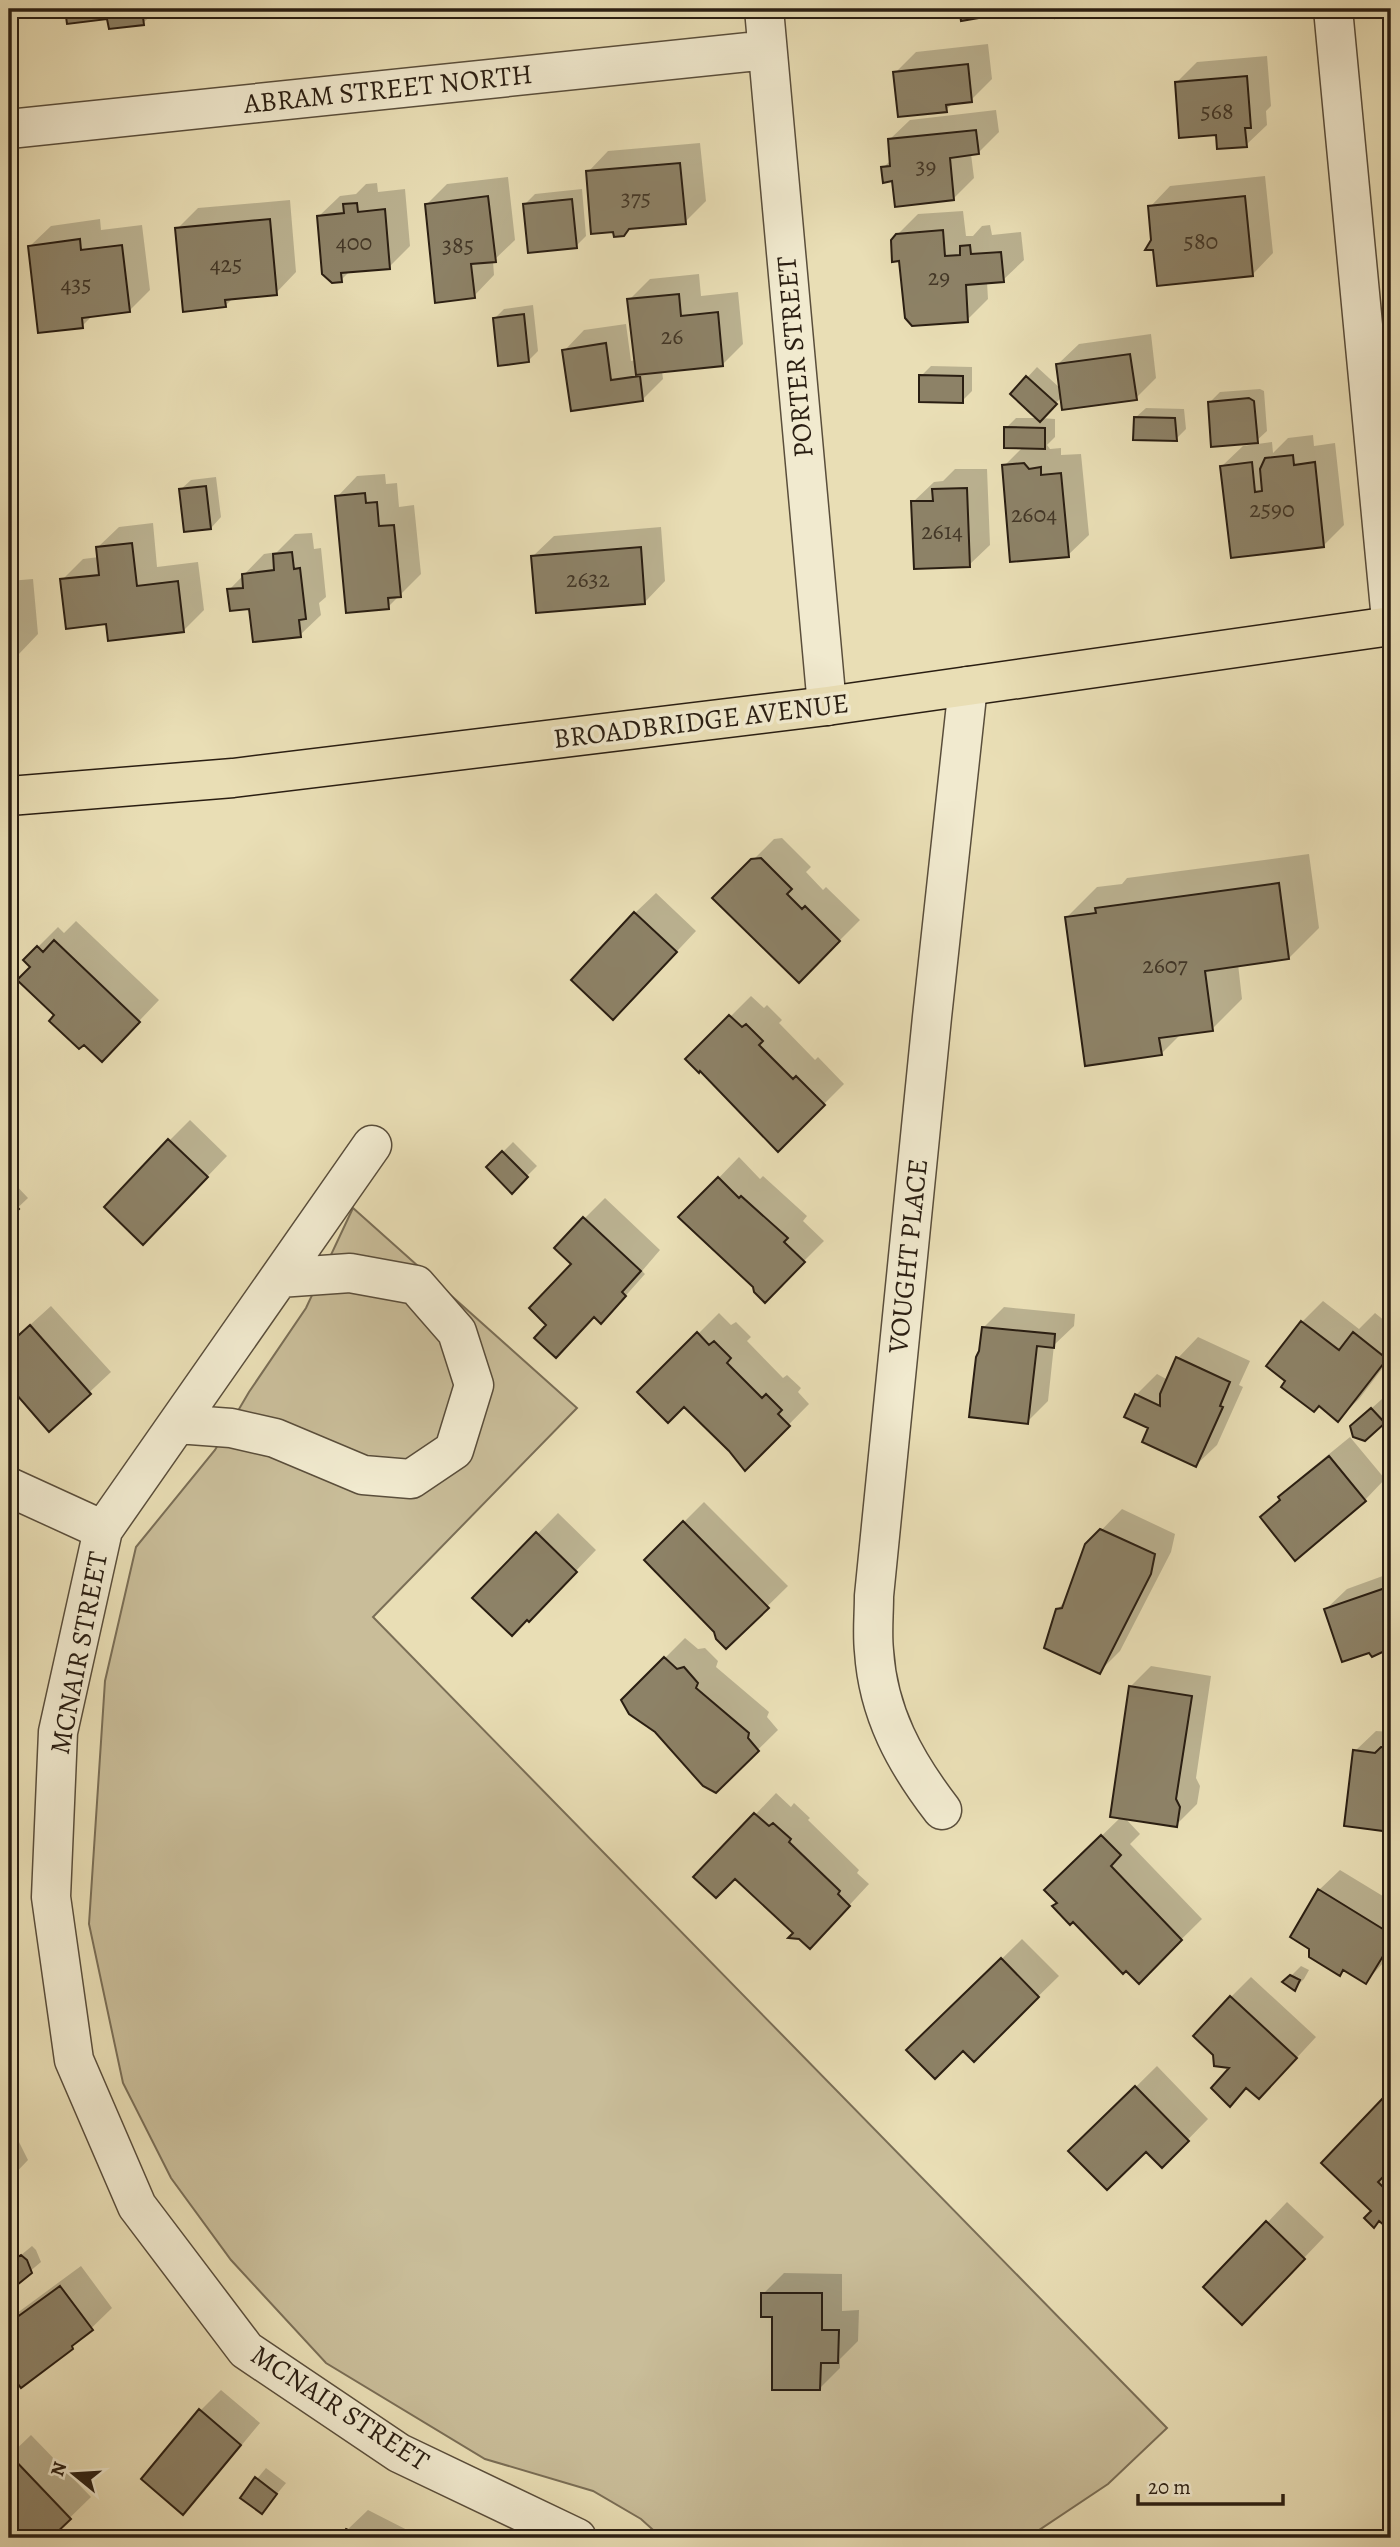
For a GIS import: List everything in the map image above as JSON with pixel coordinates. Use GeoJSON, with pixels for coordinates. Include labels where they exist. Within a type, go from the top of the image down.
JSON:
{"type":"FeatureCollection","features":[{"type":"Feature","properties":{"kind":"main road","name":"BROADBRIDGE AVENUE"},"geometry":{"type":"LineString","coordinates":[[9,796],[233,778],[827,706],[1391,626]]}},
{"type":"Feature","properties":{"kind":"street","name":"PORTER STREET"},"geometry":{"type":"LineString","coordinates":[[764,9],[827,706]]}},
{"type":"Feature","properties":{"kind":"street"},"geometry":{"type":"LineString","coordinates":[[1332,9],[1391,621]]}},
{"type":"Feature","properties":{"kind":"street","name":"ABRAM STREET NORTH"},"geometry":{"type":"LineString","coordinates":[[9,129],[767,50]]}},
{"type":"Feature","properties":{"kind":"street","name":"VOUGHT PLACE"},"geometry":{"type":"LineString","coordinates":[[942,1810],[919,1780],[886,1716],[876,1676],[873,1634],[874,1597],[930,1031],[968,686]]}},
{"type":"Feature","properties":{"kind":"street"},"geometry":{"type":"LineString","coordinates":[[9,1487],[103,1530],[372,1146]]}},
{"type":"Feature","properties":{"kind":"street"},"geometry":{"type":"LineString","coordinates":[[177,1424],[231,1428],[275,1438],[363,1475],[411,1479],[454,1450],[474,1385],[457,1332],[415,1285],[350,1273],[279,1278]]}},
{"type":"Feature","properties":{"kind":"street","name":"MCNAIR STREET"},"geometry":{"type":"LineString","coordinates":[[103,1530],[58,1732],[51,1897],[74,2060],[137,2206],[246,2350],[399,2453],[577,2538]]}},
{"type":"Feature","properties":{"kind":"shaded area"},"geometry":{"type":"Polygon","coordinates":[[[353,1208],[577,1408],[373,1617],[1167,2428],[1108,2484],[1033,2534],[1024,2538],[662,2538],[641,2519],[593,2491],[485,2459],[326,2363],[231,2260],[171,2178],[123,2083],[89,1924],[105,1681],[136,1547],[215,1450],[249,1392],[306,1308],[353,1208]]]}},
{"type":"Feature","properties":{"kind":"building"},"geometry":{"type":"Polygon","coordinates":[[[65,9],[142,9],[144,25],[109,29],[107,19],[67,24],[65,9]]]}},
{"type":"Feature","properties":{"kind":"building"},"geometry":{"type":"Polygon","coordinates":[[[176,9],[253,9],[254,13],[213,17],[212,10],[177,13],[176,9]]]}},
{"type":"Feature","properties":{"kind":"building"},"geometry":{"type":"Polygon","coordinates":[[[959,9],[1014,9],[1014,12],[961,21],[959,9]]]}},
{"type":"Feature","properties":{"kind":"building"},"geometry":{"type":"Polygon","coordinates":[[[1054,9],[1092,9],[1055,18],[1054,9]]]}},
{"type":"Feature","properties":{"kind":"building"},"geometry":{"type":"Polygon","coordinates":[[[968,64],[972,102],[946,105],[947,112],[898,117],[893,72],[968,64]]]}},
{"type":"Feature","properties":{"kind":"building"},"geometry":{"type":"Polygon","coordinates":[[[1247,76],[1251,128],[1245,128],[1247,147],[1217,149],[1216,135],[1179,138],[1175,82],[1247,76]]]}},
{"type":"Feature","properties":{"kind":"building"},"geometry":{"type":"Polygon","coordinates":[[[976,130],[979,154],[950,158],[954,200],[895,207],[892,181],[883,183],[881,167],[890,166],[888,139],[976,130]]]}},
{"type":"Feature","properties":{"kind":"building"},"geometry":{"type":"Polygon","coordinates":[[[680,163],[686,224],[629,229],[624,236],[614,237],[613,232],[591,234],[586,171],[680,163]]]}},
{"type":"Feature","properties":{"kind":"building"},"geometry":{"type":"Polygon","coordinates":[[[488,196],[496,262],[471,264],[475,298],[435,303],[425,204],[488,196]]]}},
{"type":"Feature","properties":{"kind":"building"},"geometry":{"type":"Polygon","coordinates":[[[1245,196],[1253,276],[1157,286],[1153,250],[1145,250],[1151,240],[1148,206],[1245,196]]]}},
{"type":"Feature","properties":{"kind":"building"},"geometry":{"type":"Polygon","coordinates":[[[572,199],[577,248],[528,253],[523,204],[572,199]]]}},
{"type":"Feature","properties":{"kind":"building"},"geometry":{"type":"Polygon","coordinates":[[[357,203],[358,212],[385,209],[390,269],[341,273],[342,282],[332,283],[322,274],[317,216],[344,213],[343,204],[357,203]]]}},
{"type":"Feature","properties":{"kind":"building"},"geometry":{"type":"Polygon","coordinates":[[[270,219],[277,295],[225,300],[226,307],[183,312],[175,228],[270,219]]]}},
{"type":"Feature","properties":{"kind":"building"},"geometry":{"type":"Polygon","coordinates":[[[943,230],[945,256],[960,255],[960,246],[970,245],[971,254],[1001,252],[1004,282],[966,285],[968,322],[912,326],[905,318],[899,261],[892,262],[891,240],[896,234],[943,230]]]}},
{"type":"Feature","properties":{"kind":"building"},"geometry":{"type":"Polygon","coordinates":[[[80,239],[81,250],[122,245],[130,312],[82,318],[83,328],[38,333],[28,246],[80,239]]]}},
{"type":"Feature","properties":{"kind":"building"},"geometry":{"type":"Polygon","coordinates":[[[679,294],[681,316],[718,312],[723,366],[636,375],[627,299],[679,294]]]}},
{"type":"Feature","properties":{"kind":"building"},"geometry":{"type":"Polygon","coordinates":[[[524,314],[529,362],[498,366],[493,318],[524,314]]]}},
{"type":"Feature","properties":{"kind":"building"},"geometry":{"type":"Polygon","coordinates":[[[606,343],[611,380],[640,376],[643,401],[571,411],[562,350],[606,343]]]}},
{"type":"Feature","properties":{"kind":"building"},"geometry":{"type":"Polygon","coordinates":[[[1130,354],[1137,400],[1062,410],[1056,364],[1130,354]]]}},
{"type":"Feature","properties":{"kind":"building"},"geometry":{"type":"Polygon","coordinates":[[[919,375],[963,376],[963,403],[919,402],[919,375]]]}},
{"type":"Feature","properties":{"kind":"building"},"geometry":{"type":"Polygon","coordinates":[[[1026,376],[1057,404],[1040,422],[1010,394],[1026,376]]]}},
{"type":"Feature","properties":{"kind":"building"},"geometry":{"type":"Polygon","coordinates":[[[1249,398],[1254,401],[1258,443],[1211,447],[1208,402],[1249,398]]]}},
{"type":"Feature","properties":{"kind":"building"},"geometry":{"type":"Polygon","coordinates":[[[1134,417],[1175,418],[1177,441],[1133,440],[1134,417]]]}},
{"type":"Feature","properties":{"kind":"building"},"geometry":{"type":"Polygon","coordinates":[[[1004,427],[1045,428],[1045,449],[1004,448],[1004,427]]]}},
{"type":"Feature","properties":{"kind":"building"},"geometry":{"type":"Polygon","coordinates":[[[1293,455],[1294,465],[1315,462],[1324,547],[1231,558],[1220,466],[1252,462],[1255,492],[1262,491],[1260,469],[1265,458],[1293,455]]]}},
{"type":"Feature","properties":{"kind":"building"},"geometry":{"type":"Polygon","coordinates":[[[1024,463],[1029,469],[1041,467],[1041,475],[1061,473],[1069,557],[1010,562],[1002,465],[1024,463]]]}},
{"type":"Feature","properties":{"kind":"building"},"geometry":{"type":"Polygon","coordinates":[[[206,486],[211,529],[184,532],[179,489],[206,486]]]}},
{"type":"Feature","properties":{"kind":"building"},"geometry":{"type":"Polygon","coordinates":[[[967,488],[970,567],[914,569],[911,501],[933,501],[932,489],[967,488]]]}},
{"type":"Feature","properties":{"kind":"building"},"geometry":{"type":"Polygon","coordinates":[[[365,493],[366,503],[377,502],[379,526],[394,525],[401,597],[388,598],[389,609],[346,613],[335,496],[365,493]]]}},
{"type":"Feature","properties":{"kind":"building"},"geometry":{"type":"Polygon","coordinates":[[[132,543],[137,586],[178,581],[184,632],[108,641],[106,624],[66,629],[60,579],[99,575],[96,547],[132,543]]]}},
{"type":"Feature","properties":{"kind":"building"},"geometry":{"type":"Polygon","coordinates":[[[641,547],[645,604],[536,613],[531,556],[641,547]]]}},
{"type":"Feature","properties":{"kind":"building"},"geometry":{"type":"Polygon","coordinates":[[[292,552],[294,569],[300,568],[306,619],[299,620],[301,637],[253,642],[249,609],[230,611],[227,589],[243,588],[242,574],[274,570],[273,554],[292,552]]]}},
{"type":"Feature","properties":{"kind":"building"},"geometry":{"type":"Polygon","coordinates":[[[13,598],[18,656],[9,657],[9,599],[13,598]]]}},
{"type":"Feature","properties":{"kind":"building"},"geometry":{"type":"Polygon","coordinates":[[[761,858],[792,889],[787,894],[802,909],[805,906],[840,941],[799,983],[712,898],[751,859],[761,858]]]}},
{"type":"Feature","properties":{"kind":"building"},"geometry":{"type":"Polygon","coordinates":[[[1279,883],[1289,959],[1205,971],[1213,1031],[1159,1038],[1162,1055],[1085,1066],[1065,917],[1096,913],[1095,908],[1279,883]]]}},
{"type":"Feature","properties":{"kind":"building"},"geometry":{"type":"Polygon","coordinates":[[[634,912],[677,952],[613,1020],[571,980],[634,912]]]}},
{"type":"Feature","properties":{"kind":"building"},"geometry":{"type":"Polygon","coordinates":[[[54,940],[140,1022],[102,1062],[84,1045],[79,1049],[49,1021],[54,1015],[17,980],[30,967],[23,960],[37,946],[43,952],[54,940]]]}},
{"type":"Feature","properties":{"kind":"building"},"geometry":{"type":"Polygon","coordinates":[[[729,1015],[742,1027],[746,1024],[763,1041],[759,1045],[793,1079],[796,1076],[825,1105],[778,1152],[700,1071],[699,1073],[685,1059],[729,1015]]]}},
{"type":"Feature","properties":{"kind":"building"},"geometry":{"type":"Polygon","coordinates":[[[168,1139],[208,1177],[143,1245],[104,1207],[168,1139]]]}},
{"type":"Feature","properties":{"kind":"building"},"geometry":{"type":"Polygon","coordinates":[[[502,1151],[528,1177],[512,1194],[486,1167],[502,1151]]]}},
{"type":"Feature","properties":{"kind":"building"},"geometry":{"type":"Polygon","coordinates":[[[718,1177],[788,1238],[784,1242],[805,1262],[765,1303],[754,1292],[753,1287],[678,1217],[718,1177]]]}},
{"type":"Feature","properties":{"kind":"building"},"geometry":{"type":"Polygon","coordinates":[[[9,1198],[19,1209],[9,1219],[9,1198]]]}},
{"type":"Feature","properties":{"kind":"building"},"geometry":{"type":"Polygon","coordinates":[[[583,1217],[641,1271],[622,1292],[626,1296],[601,1324],[594,1317],[556,1358],[534,1338],[546,1325],[529,1308],[571,1264],[554,1248],[583,1217]]]}},
{"type":"Feature","properties":{"kind":"building"},"geometry":{"type":"Polygon","coordinates":[[[1301,1321],[1339,1350],[1353,1332],[1387,1359],[1338,1422],[1319,1406],[1314,1412],[1281,1387],[1285,1381],[1266,1366],[1301,1321]]]}},
{"type":"Feature","properties":{"kind":"building"},"geometry":{"type":"Polygon","coordinates":[[[30,1325],[91,1394],[49,1432],[9,1386],[9,1344],[30,1325]]]}},
{"type":"Feature","properties":{"kind":"building"},"geometry":{"type":"Polygon","coordinates":[[[982,1327],[1055,1334],[1054,1348],[1037,1346],[1028,1424],[969,1417],[982,1327]]]}},
{"type":"Feature","properties":{"kind":"building"},"geometry":{"type":"Polygon","coordinates":[[[697,1332],[709,1345],[714,1341],[731,1358],[727,1363],[762,1398],[766,1394],[782,1410],[778,1414],[790,1426],[745,1471],[729,1451],[684,1407],[668,1423],[637,1392],[697,1332]]]}},
{"type":"Feature","properties":{"kind":"building"},"geometry":{"type":"Polygon","coordinates":[[[1176,1357],[1230,1382],[1220,1406],[1223,1407],[1196,1467],[1142,1442],[1148,1428],[1124,1417],[1135,1394],[1160,1406],[1160,1394],[1176,1357]]]}},
{"type":"Feature","properties":{"kind":"building"},"geometry":{"type":"Polygon","coordinates":[[[1371,1408],[1385,1423],[1365,1441],[1353,1437],[1350,1426],[1371,1408]]]}},
{"type":"Feature","properties":{"kind":"building"},"geometry":{"type":"Polygon","coordinates":[[[1329,1456],[1366,1501],[1295,1561],[1260,1517],[1280,1500],[1278,1497],[1329,1456]]]}},
{"type":"Feature","properties":{"kind":"building"},"geometry":{"type":"Polygon","coordinates":[[[683,1521],[769,1608],[726,1649],[716,1639],[714,1632],[644,1560],[683,1521]]]}},
{"type":"Feature","properties":{"kind":"building"},"geometry":{"type":"Polygon","coordinates":[[[1100,1529],[1155,1554],[1151,1574],[1100,1674],[1044,1648],[1056,1609],[1062,1608],[1085,1544],[1100,1529]]]}},
{"type":"Feature","properties":{"kind":"building"},"geometry":{"type":"Polygon","coordinates":[[[536,1532],[577,1572],[512,1636],[472,1598],[536,1532]]]}},
{"type":"Feature","properties":{"kind":"building"},"geometry":{"type":"Polygon","coordinates":[[[1391,1586],[1391,1648],[1372,1657],[1369,1653],[1342,1662],[1324,1609],[1391,1586]]]}},
{"type":"Feature","properties":{"kind":"building"},"geometry":{"type":"Polygon","coordinates":[[[664,1657],[677,1669],[684,1667],[698,1683],[696,1688],[749,1733],[748,1738],[759,1751],[716,1793],[703,1786],[655,1732],[629,1714],[621,1700],[664,1657]]]}},
{"type":"Feature","properties":{"kind":"building"},"geometry":{"type":"Polygon","coordinates":[[[1129,1686],[1192,1696],[1176,1799],[1180,1807],[1177,1827],[1110,1817],[1129,1686]]]}},
{"type":"Feature","properties":{"kind":"building"},"geometry":{"type":"Polygon","coordinates":[[[1381,1747],[1391,1748],[1391,1832],[1344,1826],[1353,1750],[1375,1753],[1381,1747]]]}},
{"type":"Feature","properties":{"kind":"building"},"geometry":{"type":"Polygon","coordinates":[[[754,1813],[769,1826],[773,1823],[791,1839],[789,1842],[840,1891],[838,1894],[850,1906],[810,1949],[799,1939],[788,1938],[793,1933],[735,1879],[716,1898],[693,1877],[754,1813]]]}},
{"type":"Feature","properties":{"kind":"building"},"geometry":{"type":"Polygon","coordinates":[[[1101,1835],[1121,1855],[1111,1866],[1182,1940],[1139,1984],[1126,1971],[1123,1974],[1073,1922],[1070,1925],[1052,1906],[1057,1903],[1044,1890],[1101,1835]]]}},
{"type":"Feature","properties":{"kind":"building"},"geometry":{"type":"Polygon","coordinates":[[[1318,1889],[1391,1934],[1391,1943],[1366,1984],[1343,1970],[1340,1976],[1309,1957],[1309,1949],[1290,1937],[1318,1889]]]}},
{"type":"Feature","properties":{"kind":"building"},"geometry":{"type":"Polygon","coordinates":[[[1001,1958],[1039,1997],[974,2062],[963,2051],[935,2079],[906,2050],[1001,1958]]]}},
{"type":"Feature","properties":{"kind":"building"},"geometry":{"type":"Polygon","coordinates":[[[1290,1975],[1300,1980],[1295,1991],[1282,1982],[1290,1975]]]}},
{"type":"Feature","properties":{"kind":"building"},"geometry":{"type":"Polygon","coordinates":[[[1230,1996],[1297,2058],[1259,2099],[1246,2088],[1230,2107],[1211,2088],[1229,2068],[1214,2066],[1213,2055],[1193,2036],[1230,1996]]]}},
{"type":"Feature","properties":{"kind":"building"},"geometry":{"type":"Polygon","coordinates":[[[1135,2086],[1189,2141],[1162,2168],[1146,2152],[1107,2190],[1068,2151],[1135,2086]]]}},
{"type":"Feature","properties":{"kind":"building"},"geometry":{"type":"Polygon","coordinates":[[[1384,2097],[1391,2104],[1391,2169],[1378,2182],[1391,2195],[1391,2217],[1384,2225],[1379,2221],[1374,2228],[1364,2218],[1371,2211],[1321,2163],[1384,2097]]]}},
{"type":"Feature","properties":{"kind":"building"},"geometry":{"type":"Polygon","coordinates":[[[1266,2221],[1305,2259],[1242,2325],[1203,2287],[1266,2221]]]}},
{"type":"Feature","properties":{"kind":"building"},"geometry":{"type":"Polygon","coordinates":[[[21,2255],[27,2260],[32,2273],[17,2285],[9,2272],[9,2263],[21,2255]]]}},
{"type":"Feature","properties":{"kind":"building"},"geometry":{"type":"Polygon","coordinates":[[[60,2286],[93,2330],[72,2346],[73,2349],[21,2388],[9,2372],[9,2323],[60,2286]]]}},
{"type":"Feature","properties":{"kind":"building"},"geometry":{"type":"Polygon","coordinates":[[[761,2293],[822,2293],[822,2330],[839,2330],[838,2363],[821,2363],[820,2390],[772,2390],[772,2317],[761,2317],[761,2293]]]}},
{"type":"Feature","properties":{"kind":"building"},"geometry":{"type":"Polygon","coordinates":[[[199,2409],[241,2445],[183,2515],[141,2479],[199,2409]]]}},
{"type":"Feature","properties":{"kind":"building"},"geometry":{"type":"Polygon","coordinates":[[[9,2454],[71,2519],[51,2538],[15,2538],[9,2532],[9,2454]]]}},
{"type":"Feature","properties":{"kind":"building"},"geometry":{"type":"Polygon","coordinates":[[[255,2477],[277,2494],[262,2514],[240,2498],[255,2477]]]}},
{"type":"Feature","properties":{"kind":"building"},"geometry":{"type":"Polygon","coordinates":[[[346,2529],[363,2538],[341,2538],[346,2529]]]}}]}
